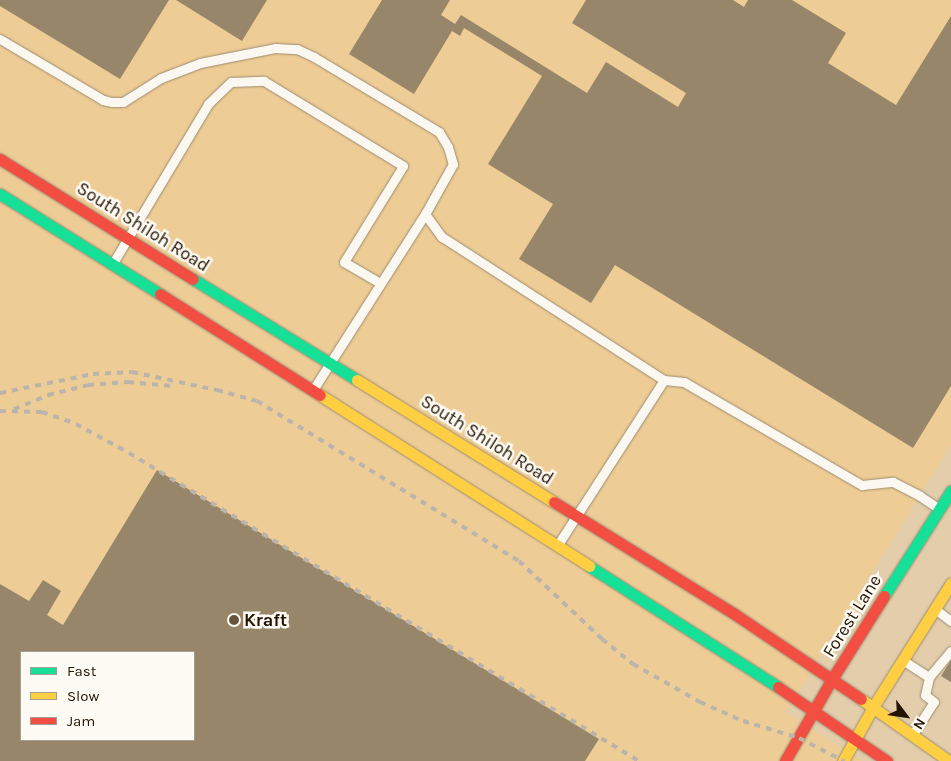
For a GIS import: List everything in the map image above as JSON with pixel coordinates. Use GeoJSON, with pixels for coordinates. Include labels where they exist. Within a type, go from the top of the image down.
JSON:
{"type":"FeatureCollection","features":[{"type":"Feature","properties":{"kind":"main road","name":"South Shiloh Road"},"geometry":{"type":"LineString","coordinates":[[0,159],[733,613],[873,707],[949,761]]}},
{"type":"Feature","properties":{"kind":"main road"},"geometry":{"type":"LineString","coordinates":[[0,194],[312,390],[814,710],[887,761]]}},
{"type":"Feature","properties":{"kind":"main road","name":"Forest Lane"},"geometry":{"type":"LineString","coordinates":[[785,761],[832,679],[951,491]]}},
{"type":"Feature","properties":{"kind":"main road"},"geometry":{"type":"LineString","coordinates":[[843,761],[873,707],[951,583]]}},
{"type":"Feature","properties":{"kind":"lane"},"geometry":{"type":"LineString","coordinates":[[0,39],[103,100],[112,102],[123,102],[161,78],[200,63],[275,48],[297,49],[314,57],[439,132],[448,147],[453,164],[425,214],[312,390]]}},
{"type":"Feature","properties":{"kind":"lane"},"geometry":{"type":"LineString","coordinates":[[113,264],[208,104],[231,82],[264,81],[403,166],[344,262],[380,283]]}},
{"type":"Feature","properties":{"kind":"lane"},"geometry":{"type":"LineString","coordinates":[[425,214],[442,237],[664,380],[684,382],[862,485],[893,482],[940,509]]}},
{"type":"Feature","properties":{"kind":"lane"},"geometry":{"type":"LineString","coordinates":[[557,546],[664,380]]}},
{"type":"Feature","properties":{"kind":"lane"},"geometry":{"type":"LineString","coordinates":[[934,609],[951,621]]}},
{"type":"Feature","properties":{"kind":"lane"},"geometry":{"type":"LineString","coordinates":[[912,735],[934,702],[925,695],[929,677],[951,651]]}},
{"type":"Feature","properties":{"kind":"lane"},"geometry":{"type":"LineString","coordinates":[[903,660],[929,677]]}},
{"type":"Feature","properties":{"kind":"shaded area"},"geometry":{"type":"Polygon","coordinates":[[[0,0],[951,0],[951,445],[786,712],[863,761],[0,761],[0,0]]]}},
{"type":"Feature","properties":{"kind":"building"},"geometry":{"type":"Polygon","coordinates":[[[0,0],[169,0],[120,79],[0,6],[0,0]]]}},
{"type":"Feature","properties":{"kind":"building"},"geometry":{"type":"Polygon","coordinates":[[[176,0],[267,0],[242,41],[176,0]]]}},
{"type":"Feature","properties":{"kind":"building"},"geometry":{"type":"Polygon","coordinates":[[[382,0],[450,0],[441,15],[455,24],[461,15],[587,93],[606,62],[678,107],[686,93],[572,23],[586,0],[733,0],[744,7],[748,0],[792,0],[846,33],[828,63],[896,105],[951,16],[951,386],[913,448],[615,265],[591,303],[519,259],[553,204],[488,164],[542,76],[464,28],[460,36],[452,31],[414,94],[349,54],[382,0]]]}},
{"type":"Feature","properties":{"kind":"building","name":"Kraft"},"geometry":{"type":"Polygon","coordinates":[[[157,470],[599,739],[585,761],[0,761],[0,584],[29,601],[43,580],[61,591],[47,615],[63,625],[157,470]]]}},
{"type":"Feature","properties":{"kind":"building"},"geometry":{"type":"Polygon","coordinates":[[[951,660],[951,682],[941,676],[951,660]]]}},
{"type":"Feature","properties":{"kind":"railway"},"geometry":{"type":"LineString","coordinates":[[0,393],[93,374],[132,372],[217,390],[257,401],[519,561],[602,639],[633,664],[700,702],[743,721],[799,738],[844,761]]}},
{"type":"Feature","properties":{"kind":"railway"},"geometry":{"type":"LineString","coordinates":[[14,409],[48,395],[88,385],[128,382],[172,386]]}},
{"type":"Feature","properties":{"kind":"railway"},"geometry":{"type":"LineString","coordinates":[[0,411],[42,412],[76,424],[129,453],[639,761]]}},
{"type":"Feature","properties":{"kind":"traffic: fast"},"geometry":{"type":"LineString","coordinates":[[0,194],[160,294]]}},
{"type":"Feature","properties":{"kind":"traffic: fast"},"geometry":{"type":"LineString","coordinates":[[193,279],[357,380]]}},
{"type":"Feature","properties":{"kind":"traffic: fast"},"geometry":{"type":"LineString","coordinates":[[884,596],[951,491]]}},
{"type":"Feature","properties":{"kind":"traffic: fast"},"geometry":{"type":"LineString","coordinates":[[589,566],[778,687]]}},
{"type":"Feature","properties":{"kind":"traffic: slow"},"geometry":{"type":"LineString","coordinates":[[357,380],[554,502]]}},
{"type":"Feature","properties":{"kind":"traffic: slow"},"geometry":{"type":"LineString","coordinates":[[320,395],[589,566]]}},
{"type":"Feature","properties":{"kind":"traffic: slow"},"geometry":{"type":"LineString","coordinates":[[843,761],[873,707],[951,583]]}},
{"type":"Feature","properties":{"kind":"traffic: slow"},"geometry":{"type":"LineString","coordinates":[[861,699],[949,761]]}},
{"type":"Feature","properties":{"kind":"traffic: jam"},"geometry":{"type":"LineString","coordinates":[[0,159],[193,279]]}},
{"type":"Feature","properties":{"kind":"traffic: jam"},"geometry":{"type":"LineString","coordinates":[[160,294],[320,395]]}},
{"type":"Feature","properties":{"kind":"traffic: jam"},"geometry":{"type":"LineString","coordinates":[[554,502],[733,613],[861,699]]}},
{"type":"Feature","properties":{"kind":"traffic: jam"},"geometry":{"type":"LineString","coordinates":[[785,761],[832,679],[884,596]]}},
{"type":"Feature","properties":{"kind":"traffic: jam"},"geometry":{"type":"LineString","coordinates":[[778,687],[887,761]]}},
{"type":"Feature","properties":{"kind":"place","name":"Kraft"},"geometry":{"type":"Point","coordinates":[234,620]}}]}
